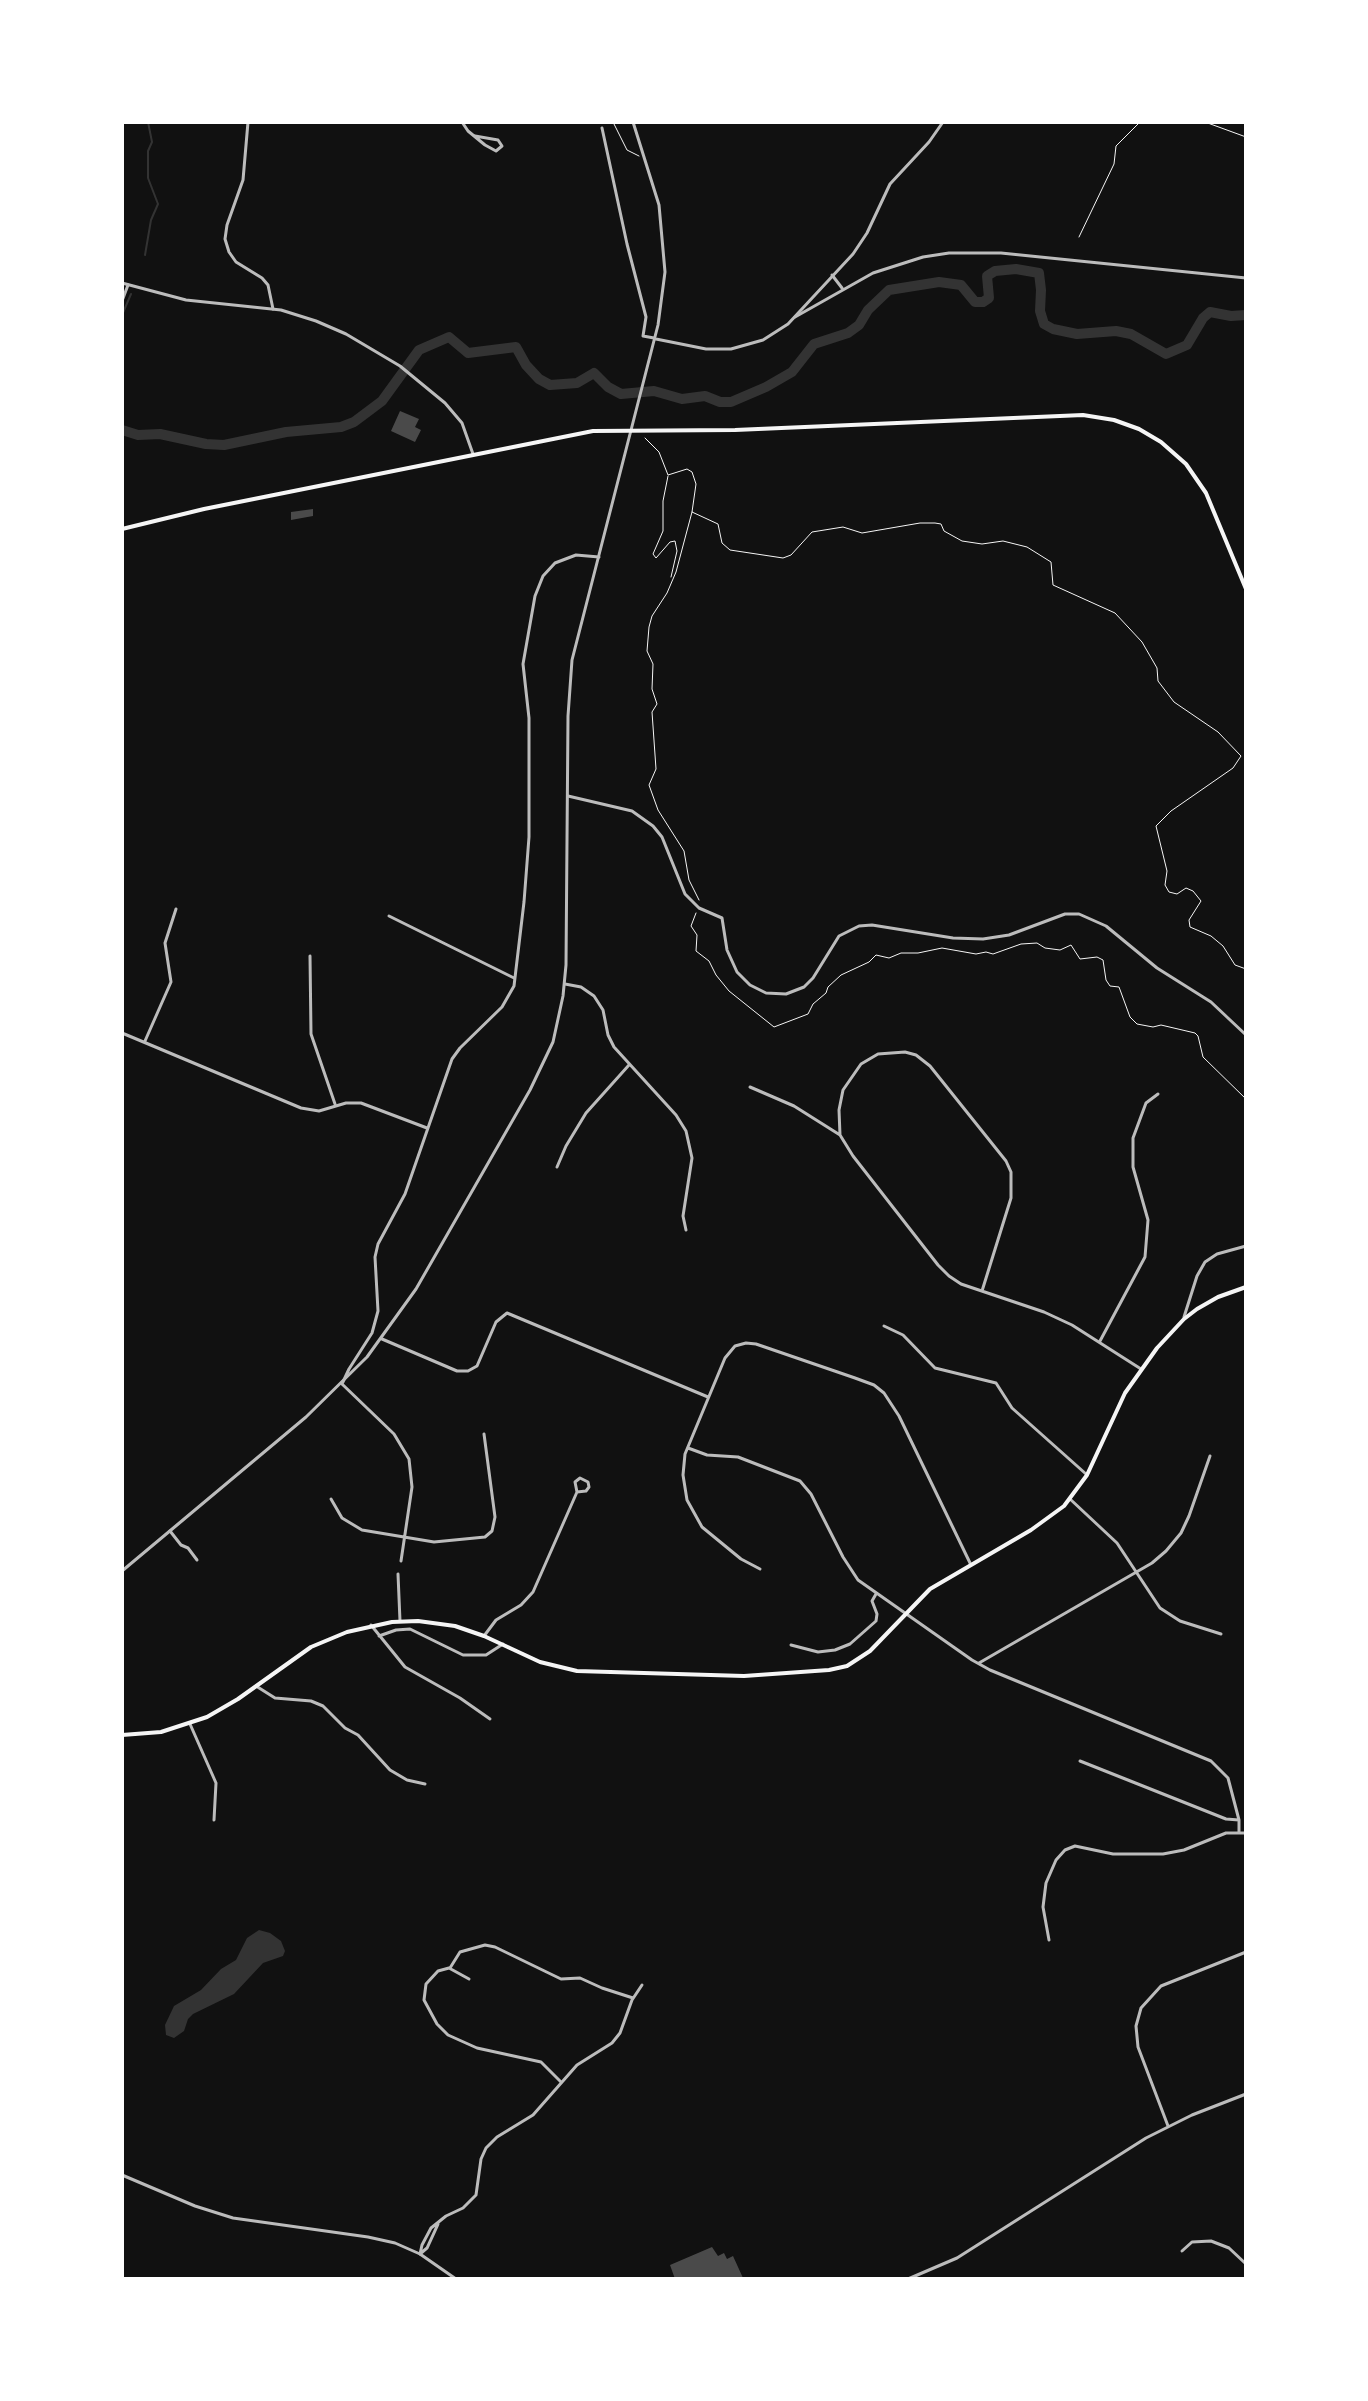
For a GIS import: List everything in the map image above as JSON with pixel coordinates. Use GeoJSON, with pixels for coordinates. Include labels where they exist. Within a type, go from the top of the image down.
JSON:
{"type":"FeatureCollection","features":[{"type":"Feature","properties":{"kind":"main road"},"geometry":{"type":"LineString","coordinates":[[122,529],[189,512],[580,433],[631,429],[735,430],[1071,415],[1114,420],[1139,429],[1161,442],[1195,475],[1211,503],[1246,589]]}},
{"type":"Feature","properties":{"kind":"main road"},"geometry":{"type":"LineString","coordinates":[[122,1735],[149,1734],[190,1724],[218,1712],[311,1647],[371,1625],[400,1621],[447,1624],[484,1636],[546,1664],[577,1671],[744,1676],[841,1668],[861,1658],[930,1589],[1040,1524],[1070,1499],[1087,1475],[1125,1393],[1141,1369],[1184,1319],[1218,1297],[1246,1287]]}},
{"type":"Feature","properties":{"kind":"street"},"geometry":{"type":"LineString","coordinates":[[248,122],[243,180],[225,239],[236,262],[268,285],[273,309]]}},
{"type":"Feature","properties":{"kind":"street"},"geometry":{"type":"LineString","coordinates":[[462,122],[475,136],[493,150],[499,150],[502,146],[498,140],[475,136]]}},
{"type":"Feature","properties":{"kind":"street"},"geometry":{"type":"LineString","coordinates":[[122,1571],[342,1384],[382,1339],[416,1289],[540,1073],[557,1028],[565,984],[571,669],[654,338],[665,272],[659,205],[633,122]]}},
{"type":"Feature","properties":{"kind":"street"},"geometry":{"type":"LineString","coordinates":[[795,317],[862,241],[894,179],[929,142],[943,122]]}},
{"type":"Feature","properties":{"kind":"street"},"geometry":{"type":"LineString","coordinates":[[602,128],[646,317],[643,336],[706,349],[731,349],[763,340],[842,288],[873,273],[938,255],[972,252],[1246,278]]}},
{"type":"Feature","properties":{"kind":"street"},"geometry":{"type":"LineString","coordinates":[[832,275],[842,288]]}},
{"type":"Feature","properties":{"kind":"street"},"geometry":{"type":"LineString","coordinates":[[122,283],[186,300],[273,309],[334,328],[400,366],[457,415],[473,454]]}},
{"type":"Feature","properties":{"kind":"street"},"geometry":{"type":"LineString","coordinates":[[122,301],[128,285]]}},
{"type":"Feature","properties":{"kind":"street"},"geometry":{"type":"LineString","coordinates":[[342,1384],[372,1333],[378,1311],[376,1250],[405,1194],[455,1053],[502,1007],[511,995],[515,979],[529,815],[529,718],[523,664],[535,596],[543,576],[555,563],[576,555],[599,557]]}},
{"type":"Feature","properties":{"kind":"street"},"geometry":{"type":"LineString","coordinates":[[568,796],[625,809],[648,821],[662,837],[685,894],[698,907],[722,918],[729,957],[740,976],[760,991],[779,994],[798,991],[809,983],[835,941],[843,933],[859,926],[983,939],[1009,935],[1065,914],[1079,914],[1106,926],[1157,968],[1211,1002],[1246,1035]]}},
{"type":"Feature","properties":{"kind":"street"},"geometry":{"type":"LineString","coordinates":[[145,1041],[171,982],[165,943],[176,909]]}},
{"type":"Feature","properties":{"kind":"street"},"geometry":{"type":"LineString","coordinates":[[389,916],[515,979]]}},
{"type":"Feature","properties":{"kind":"street"},"geometry":{"type":"LineString","coordinates":[[310,956],[311,1034],[336,1106]]}},
{"type":"Feature","properties":{"kind":"street"},"geometry":{"type":"LineString","coordinates":[[565,984],[581,987],[594,996],[603,1010],[609,1039],[676,1115],[690,1143],[692,1164],[683,1216],[686,1230]]}},
{"type":"Feature","properties":{"kind":"street"},"geometry":{"type":"LineString","coordinates":[[122,1033],[301,1108],[319,1111],[351,1102],[366,1104],[427,1128]]}},
{"type":"Feature","properties":{"kind":"street"},"geometry":{"type":"LineString","coordinates":[[840,1135],[839,1110],[843,1090],[866,1060],[884,1052],[905,1052],[923,1060],[937,1073],[1006,1161],[1012,1178],[1011,1198],[982,1291]]}},
{"type":"Feature","properties":{"kind":"street"},"geometry":{"type":"LineString","coordinates":[[557,1167],[586,1113],[629,1065]]}},
{"type":"Feature","properties":{"kind":"street"},"geometry":{"type":"LineString","coordinates":[[750,1087],[794,1106],[840,1135],[862,1168],[949,1276],[966,1286],[1052,1315],[1100,1341],[1141,1369]]}},
{"type":"Feature","properties":{"kind":"street"},"geometry":{"type":"LineString","coordinates":[[1100,1341],[1145,1257],[1148,1220],[1133,1167],[1133,1138],[1146,1103],[1158,1094]]}},
{"type":"Feature","properties":{"kind":"street"},"geometry":{"type":"LineString","coordinates":[[1184,1319],[1197,1276],[1205,1262],[1217,1254],[1246,1246]]}},
{"type":"Feature","properties":{"kind":"street"},"geometry":{"type":"LineString","coordinates":[[382,1339],[463,1372],[477,1366],[496,1322],[504,1314],[511,1314],[708,1397]]}},
{"type":"Feature","properties":{"kind":"street"},"geometry":{"type":"LineString","coordinates":[[884,1326],[903,1335],[935,1368],[996,1383],[1018,1414],[1087,1475]]}},
{"type":"Feature","properties":{"kind":"street"},"geometry":{"type":"LineString","coordinates":[[760,1569],[723,1546],[697,1521],[683,1483],[683,1460],[727,1353],[735,1346],[746,1343],[874,1385],[888,1397],[971,1565]]}},
{"type":"Feature","properties":{"kind":"street"},"geometry":{"type":"LineString","coordinates":[[342,1384],[394,1434],[406,1452],[413,1479],[401,1561]]}},
{"type":"Feature","properties":{"kind":"street"},"geometry":{"type":"LineString","coordinates":[[331,1499],[337,1512],[354,1527],[439,1542],[490,1534],[495,1511],[484,1434]]}},
{"type":"Feature","properties":{"kind":"street"},"geometry":{"type":"LineString","coordinates":[[688,1448],[707,1455],[738,1457],[800,1481],[811,1494],[850,1570],[876,1594],[978,1664],[1211,1761],[1228,1778],[1239,1832]]}},
{"type":"Feature","properties":{"kind":"street"},"geometry":{"type":"LineString","coordinates":[[978,1664],[1137,1572],[1166,1551],[1181,1533],[1210,1456]]}},
{"type":"Feature","properties":{"kind":"street"},"geometry":{"type":"LineString","coordinates":[[484,1636],[496,1620],[521,1605],[533,1592],[577,1492]]}},
{"type":"Feature","properties":{"kind":"street"},"geometry":{"type":"LineString","coordinates":[[1070,1499],[1117,1543],[1163,1611],[1180,1621],[1221,1634]]}},
{"type":"Feature","properties":{"kind":"street"},"geometry":{"type":"LineString","coordinates":[[170,1531],[197,1560]]}},
{"type":"Feature","properties":{"kind":"street"},"geometry":{"type":"LineString","coordinates":[[398,1574],[400,1621]]}},
{"type":"Feature","properties":{"kind":"street"},"geometry":{"type":"LineString","coordinates":[[791,1645],[818,1652],[850,1644],[876,1621],[872,1601],[876,1594]]}},
{"type":"Feature","properties":{"kind":"street"},"geometry":{"type":"LineString","coordinates":[[371,1625],[405,1667],[490,1719]]}},
{"type":"Feature","properties":{"kind":"street"},"geometry":{"type":"LineString","coordinates":[[379,1636],[410,1629],[463,1655],[486,1655],[503,1644]]}},
{"type":"Feature","properties":{"kind":"street"},"geometry":{"type":"LineString","coordinates":[[256,1686],[275,1698],[311,1701],[323,1706],[345,1728],[358,1735],[390,1770],[407,1780],[425,1784]]}},
{"type":"Feature","properties":{"kind":"street"},"geometry":{"type":"LineString","coordinates":[[190,1724],[216,1783],[214,1820]]}},
{"type":"Feature","properties":{"kind":"street"},"geometry":{"type":"LineString","coordinates":[[1080,1761],[1226,1819],[1239,1820]]}},
{"type":"Feature","properties":{"kind":"street"},"geometry":{"type":"LineString","coordinates":[[1049,1940],[1043,1907],[1046,1883],[1056,1860],[1065,1850],[1075,1846],[1113,1854],[1163,1854],[1184,1850],[1226,1833],[1246,1833]]}},
{"type":"Feature","properties":{"kind":"street"},"geometry":{"type":"LineString","coordinates":[[560,2081],[541,2062],[477,2048],[448,2035],[437,2024],[424,2000],[426,1984],[438,1971],[449,1968],[460,1952],[485,1945],[561,1979],[580,1978],[633,1998]]}},
{"type":"Feature","properties":{"kind":"street"},"geometry":{"type":"LineString","coordinates":[[1168,2126],[1138,2047],[1136,2026],[1141,2008],[1153,1993],[1169,1981],[1246,1952]]}},
{"type":"Feature","properties":{"kind":"street"},"geometry":{"type":"LineString","coordinates":[[449,1968],[469,1979]]}},
{"type":"Feature","properties":{"kind":"street"},"geometry":{"type":"LineString","coordinates":[[420,2254],[427,2248],[438,2223],[463,2208],[476,2195],[486,2148],[497,2137],[533,2115],[577,2065],[616,2039],[633,1998],[642,1985]]}},
{"type":"Feature","properties":{"kind":"street"},"geometry":{"type":"LineString","coordinates":[[908,2279],[969,2251],[1039,2204],[1168,2126],[1246,2094]]}},
{"type":"Feature","properties":{"kind":"street"},"geometry":{"type":"LineString","coordinates":[[122,2175],[195,2206],[233,2218],[395,2243],[420,2254],[456,2279]]}},
{"type":"Feature","properties":{"kind":"street"},"geometry":{"type":"LineString","coordinates":[[1182,2251],[1192,2242],[1211,2241],[1229,2248],[1246,2264]]}},
{"type":"Feature","properties":{"kind":"path"},"geometry":{"type":"LineString","coordinates":[[613,122],[627,150],[645,158]]}},
{"type":"Feature","properties":{"kind":"path"},"geometry":{"type":"LineString","coordinates":[[1079,237],[1114,164],[1116,146],[1140,122]]}},
{"type":"Feature","properties":{"kind":"path"},"geometry":{"type":"LineString","coordinates":[[1205,122],[1246,137]]}},
{"type":"Feature","properties":{"kind":"path"},"geometry":{"type":"LineString","coordinates":[[647,429],[643,437],[659,452],[668,475],[663,501],[663,531],[653,554],[656,558],[670,542],[675,541],[677,551],[670,576],[672,580]]}},
{"type":"Feature","properties":{"kind":"path"},"geometry":{"type":"LineString","coordinates":[[668,475],[687,469],[692,472],[696,484],[692,512],[672,580],[649,627],[647,651],[653,664],[652,689],[657,704],[652,712],[656,769],[649,785],[658,810],[684,851],[689,880],[699,902],[691,926],[697,935],[696,951],[709,961],[729,991],[774,1027],[808,1014],[813,1004],[841,975],[869,962],[876,955],[889,958],[901,953],[942,948],[993,954],[1021,944],[1037,943],[1045,948],[1060,950],[1071,945],[1080,959],[1097,957],[1103,960],[1106,980],[1110,986],[1119,987],[1130,1017],[1137,1024],[1161,1025],[1195,1033],[1203,1057],[1246,1099]]}},
{"type":"Feature","properties":{"kind":"path"},"geometry":{"type":"LineString","coordinates":[[692,512],[718,524],[722,543],[730,550],[783,558],[791,555],[812,532],[843,527],[862,533],[920,523],[940,524],[944,531],[962,541],[982,544],[1003,541],[1027,547],[1051,562],[1053,585],[1115,613],[1142,642],[1157,668],[1158,681],[1174,702],[1218,732],[1241,756],[1233,768],[1171,811],[1156,826],[1167,871],[1165,885],[1169,892],[1177,894],[1186,888],[1201,901],[1189,920],[1190,927],[1211,936],[1223,946],[1235,965],[1246,969]]}},
{"type":"Feature","properties":{"kind":"shaded area"},"geometry":{"type":"Polygon","coordinates":[[[259,1930],[281,1941],[285,1951],[283,1956],[263,1963],[234,1994],[193,2014],[184,2031],[174,2038],[166,2035],[165,2025],[174,2006],[201,1990],[221,1969],[236,1960],[247,1938],[259,1930]]]}},
{"type":"Feature","properties":{"kind":"building"},"geometry":{"type":"Polygon","coordinates":[[[400,411],[419,419],[415,427],[421,430],[415,442],[391,431],[400,411]]]}},
{"type":"Feature","properties":{"kind":"building"},"geometry":{"type":"Polygon","coordinates":[[[313,509],[313,516],[291,520],[291,512],[313,509]]]}},
{"type":"Feature","properties":{"kind":"building"},"geometry":{"type":"Polygon","coordinates":[[[712,2247],[718,2256],[724,2253],[727,2259],[733,2256],[743,2278],[675,2279],[670,2265],[712,2247]]]}},
{"type":"Feature","properties":{"kind":"waterway"},"geometry":{"type":"LineString","coordinates":[[145,255],[151,220],[158,204],[148,178],[148,151],[152,142],[148,122]]}},
{"type":"Feature","properties":{"kind":"waterway"},"geometry":{"type":"LineString","coordinates":[[122,430],[138,435],[160,434],[224,445],[286,432],[341,427],[354,422],[382,401],[419,350],[449,337],[468,353],[516,347],[526,365],[539,379],[550,385],[577,383],[594,373],[608,387],[621,394],[654,391],[682,399],[705,396],[720,402],[731,402],[792,372],[814,344],[848,333],[859,325],[868,310],[889,290],[939,282],[961,285],[975,302],[983,302],[989,298],[987,276],[995,271],[1016,269],[1039,273],[1040,311],[1044,324],[1053,329],[1077,334],[1116,331],[1131,334],[1166,354],[1187,345],[1210,312],[1246,315]]}},
{"type":"Feature","properties":{"kind":"waterway"},"geometry":{"type":"LineString","coordinates":[[122,315],[131,294]]}}]}
